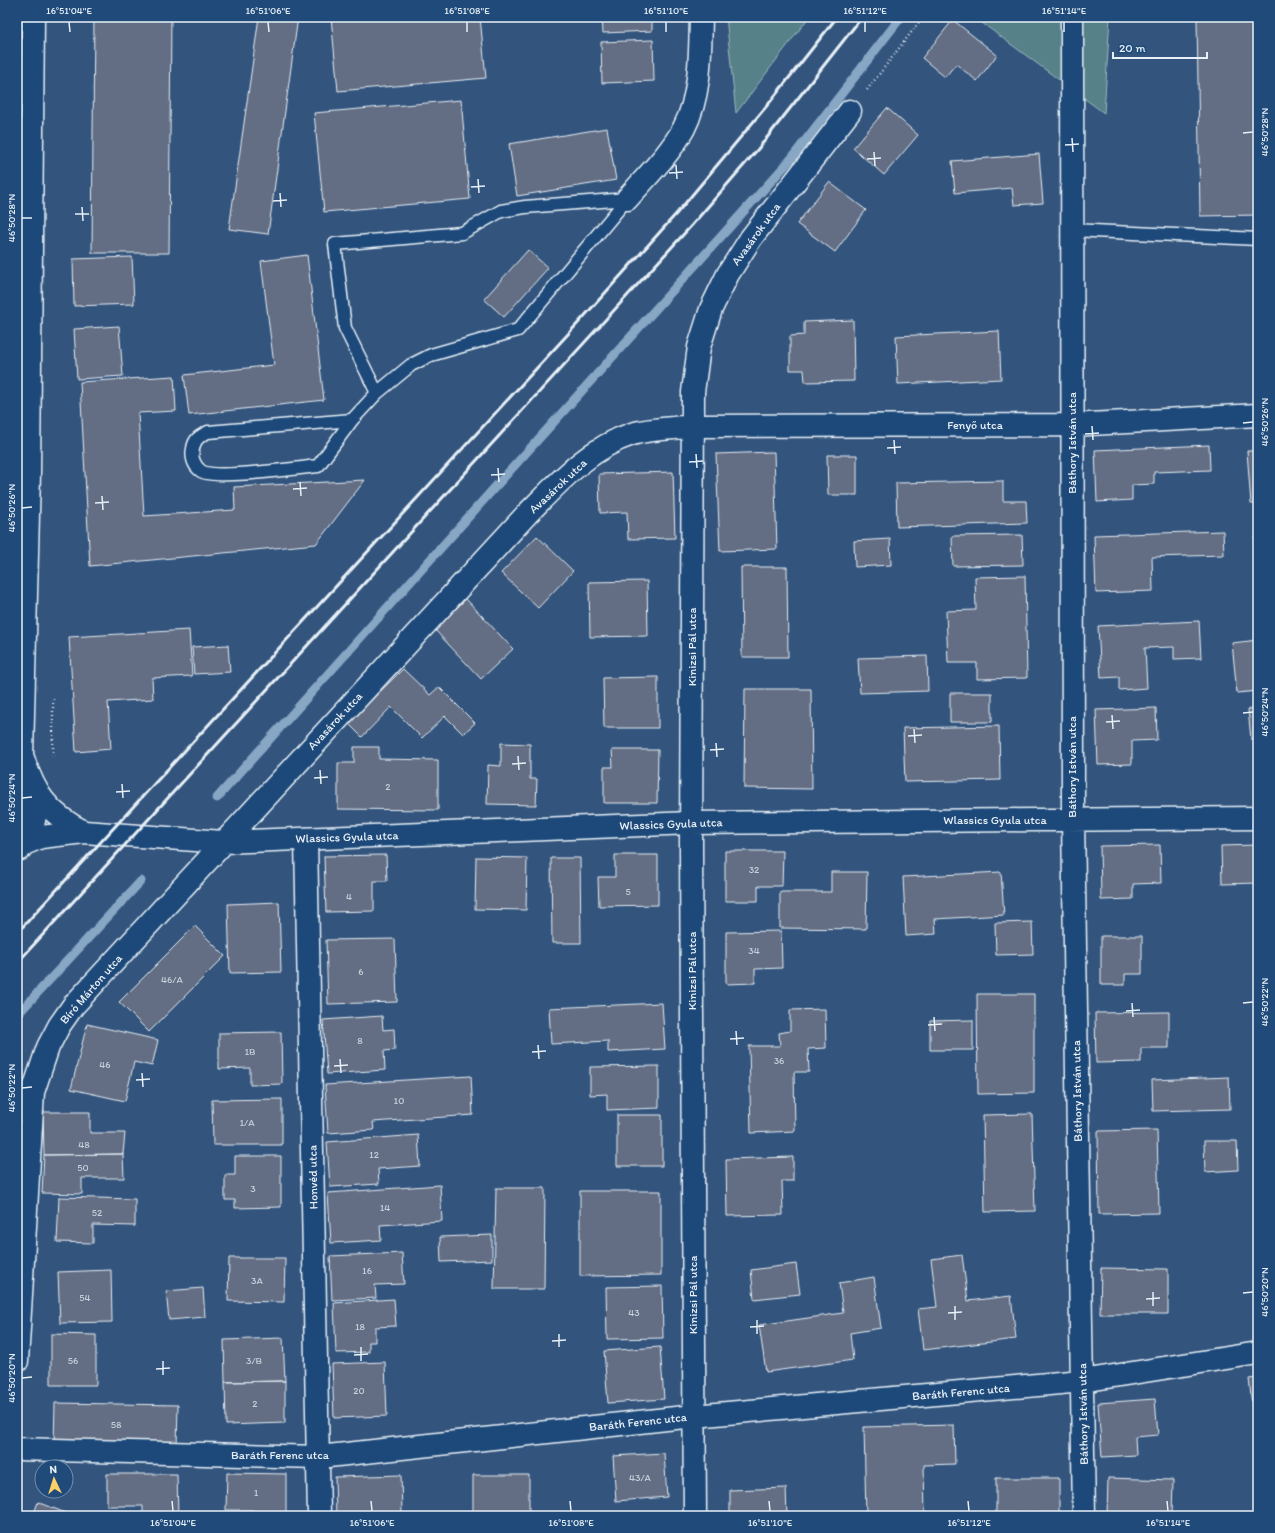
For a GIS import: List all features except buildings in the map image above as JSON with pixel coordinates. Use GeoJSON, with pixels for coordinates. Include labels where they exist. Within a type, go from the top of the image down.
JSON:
{"type":"FeatureCollection","features":[{"type":"Feature","properties":{"kind":"street"},"geometry":{"type":"LineString","coordinates":[[17,818],[22,784],[23,474],[33,17]]}},
{"type":"Feature","properties":{"kind":"street"},"geometry":{"type":"LineString","coordinates":[[627,200],[669,150],[684,128],[691,109],[696,86],[701,17]]}},
{"type":"Feature","properties":{"kind":"street","name":"Báthory István utca"},"geometry":{"type":"LineString","coordinates":[[1072,17],[1073,820],[1084,1516]]}},
{"type":"Feature","properties":{"kind":"street","name":"Avasárok utca"},"geometry":{"type":"LineString","coordinates":[[222,842],[527,514],[570,471],[608,444],[633,434],[693,426],[693,392],[699,347],[711,310],[728,274],[752,238],[850,111]]}},
{"type":"Feature","properties":{"kind":"street","name":"Fenyő utca"},"geometry":{"type":"LineString","coordinates":[[693,426],[1072,425],[1258,415]]}},
{"type":"Feature","properties":{"kind":"street","name":"Kinizsi Pál utca"},"geometry":{"type":"LineString","coordinates":[[693,426],[691,823],[695,1516]]}},
{"type":"Feature","properties":{"kind":"street"},"geometry":{"type":"LineString","coordinates":[[21,848],[33,827],[37,810],[36,792],[22,755]]}},
{"type":"Feature","properties":{"kind":"street","name":"Wlassics Gyula utca"},"geometry":{"type":"LineString","coordinates":[[36,792],[58,816],[84,832]]}},
{"type":"Feature","properties":{"kind":"street","name":"Wlassics Gyula utca"},"geometry":{"type":"LineString","coordinates":[[21,848],[41,838],[84,832],[222,842],[691,823],[1258,818]]}},
{"type":"Feature","properties":{"kind":"street","name":"Honvéd utca"},"geometry":{"type":"LineString","coordinates":[[306,839],[318,1516]]}},
{"type":"Feature","properties":{"kind":"street","name":"Bíró Márton utca"},"geometry":{"type":"LineString","coordinates":[[17,1361],[33,1092],[48,1047],[59,1026],[73,1006],[222,842]]}},
{"type":"Feature","properties":{"kind":"street","name":"Baráth Ferenc utca"},"geometry":{"type":"LineString","coordinates":[[17,1449],[318,1457],[694,1416],[1082,1381],[1258,1353]]}},
{"type":"Feature","properties":{"kind":"lane"},"geometry":{"type":"LineString","coordinates":[[352,420],[208,432],[198,436],[193,444],[192,454],[194,464],[202,471],[218,475],[318,466],[352,420],[377,393],[411,365],[431,355],[518,330],[627,200]]}},
{"type":"Feature","properties":{"kind":"lane"},"geometry":{"type":"LineString","coordinates":[[377,393],[345,328],[335,244],[462,234],[501,211],[525,207],[627,200]]}},
{"type":"Feature","properties":{"kind":"lane"},"geometry":{"type":"LineString","coordinates":[[1072,230],[1258,239]]}},
{"type":"Feature","properties":{"kind":"path"},"geometry":{"type":"LineString","coordinates":[[850,111],[923,17]]}},
{"type":"Feature","properties":{"kind":"green space"},"geometry":{"type":"Polygon","coordinates":[[[726,17],[809,17],[736,113],[726,17]]]}},
{"type":"Feature","properties":{"kind":"green space"},"geometry":{"type":"Polygon","coordinates":[[[974,17],[1110,17],[1104,113],[974,17]]]}},
{"type":"Feature","properties":{"kind":"waterway"},"geometry":{"type":"LineString","coordinates":[[217,798],[791,159],[901,17]]}},
{"type":"Feature","properties":{"kind":"waterway"},"geometry":{"type":"LineString","coordinates":[[17,1015],[141,881]]}},
{"type":"Feature","properties":{"kind":"railway"},"geometry":{"type":"LineString","coordinates":[[17,933],[580,321],[677,213],[770,102],[837,17]]}},
{"type":"Feature","properties":{"kind":"railway"},"geometry":{"type":"LineString","coordinates":[[17,963],[692,225],[758,149],[862,17]]}}]}
